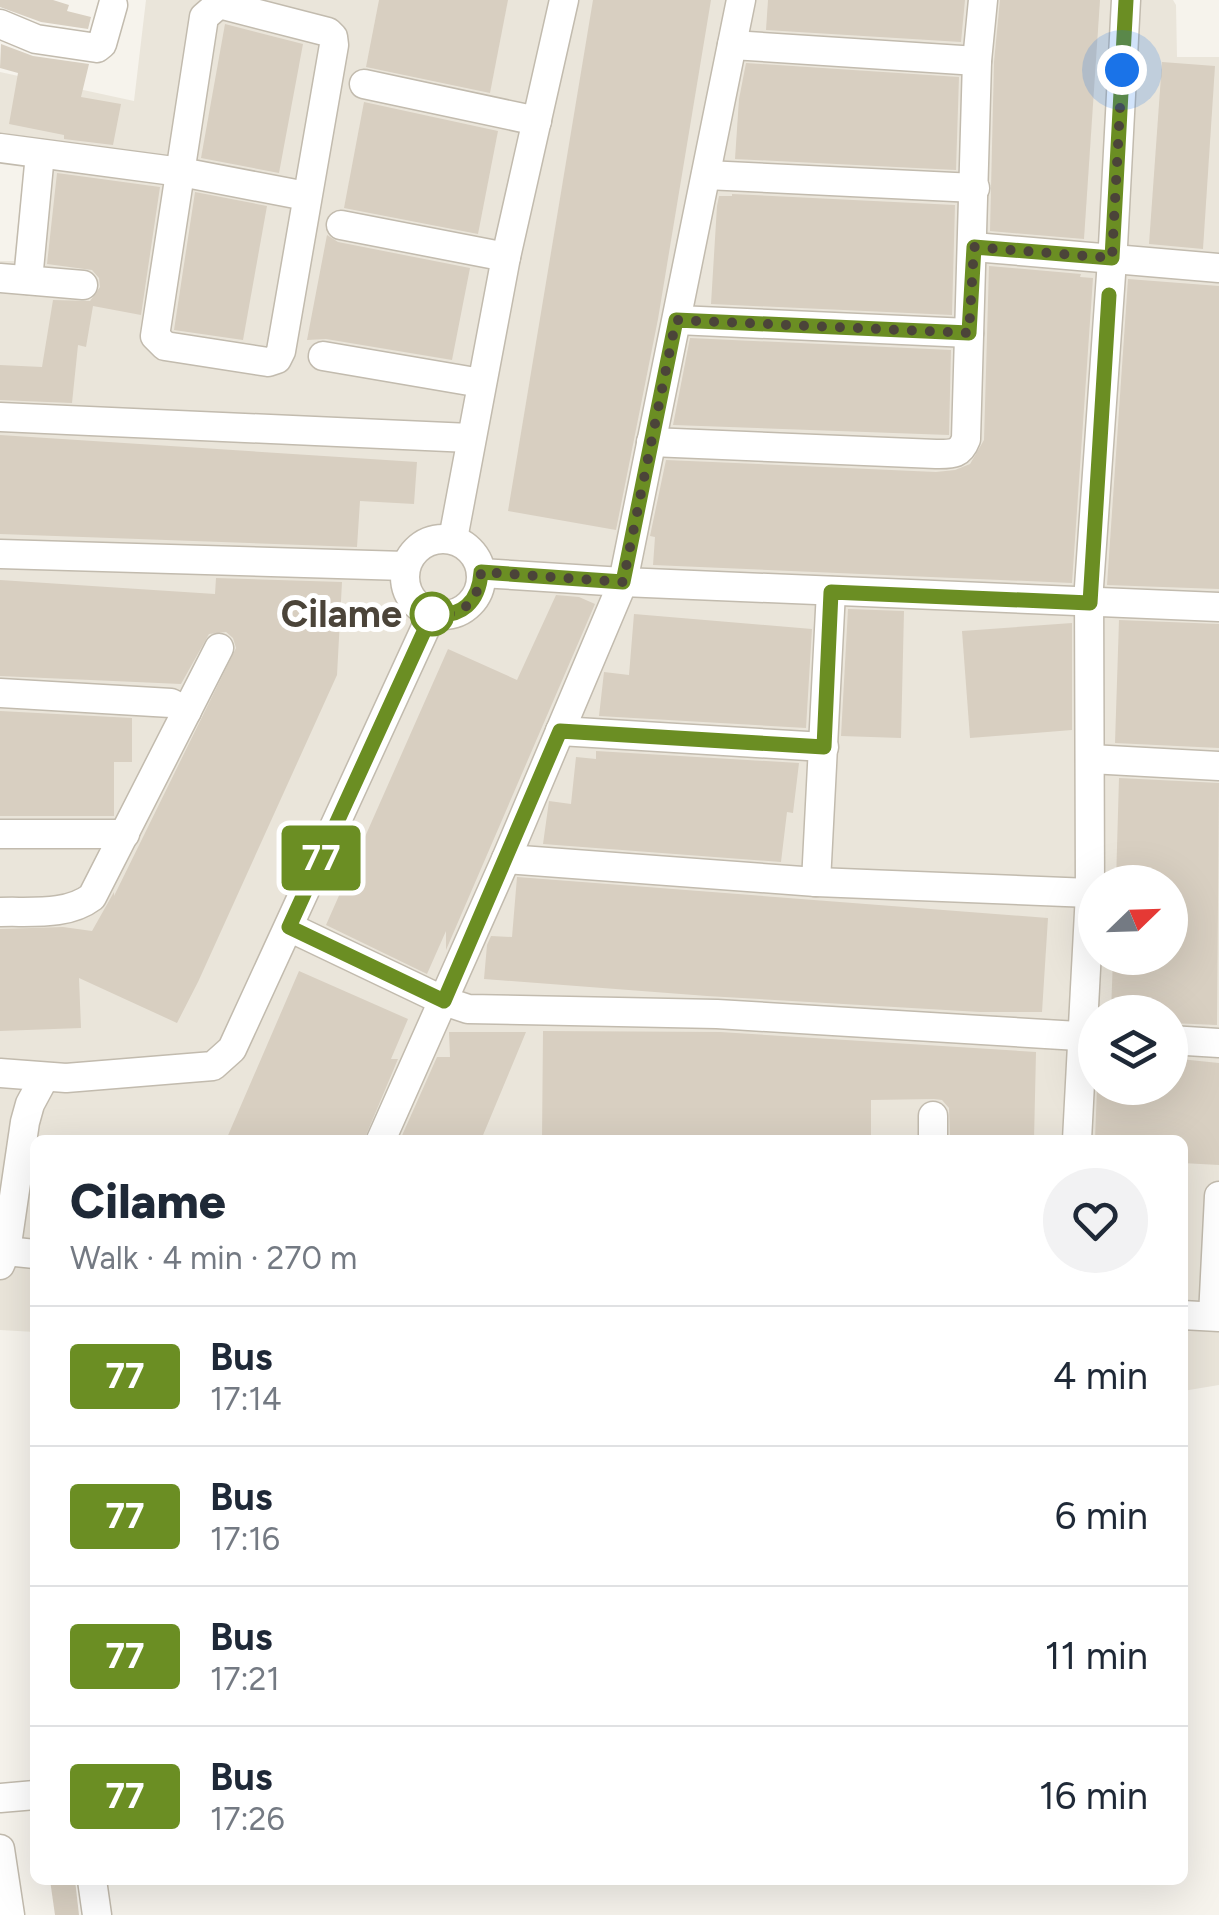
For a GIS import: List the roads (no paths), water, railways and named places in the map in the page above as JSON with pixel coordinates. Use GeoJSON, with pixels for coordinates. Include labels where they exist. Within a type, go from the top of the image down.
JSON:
{"type":"FeatureCollection","features":[{"type":"Feature","properties":{"kind":"street"},"geometry":{"type":"LineString","coordinates":[[453,539],[480,383],[564,0]]}},
{"type":"Feature","properties":{"kind":"street"},"geometry":{"type":"LineString","coordinates":[[383,1135],[623,582],[740,0]]}},
{"type":"Feature","properties":{"kind":"street"},"geometry":{"type":"LineString","coordinates":[[652,442],[958,452],[966,438],[977,61],[983,0]]}},
{"type":"Feature","properties":{"kind":"street"},"geometry":{"type":"LineString","coordinates":[[1090,865],[1090,603],[1126,0]]}},
{"type":"Feature","properties":{"kind":"street"},"geometry":{"type":"LineString","coordinates":[[219,4],[328,32],[333,37],[277,359],[268,362],[164,346],[155,336],[181,172],[204,17],[210,10],[219,4]]}},
{"type":"Feature","properties":{"kind":"street"},"geometry":{"type":"LineString","coordinates":[[0,24],[36,39],[97,48],[102,44],[112,5]]}},
{"type":"Feature","properties":{"kind":"street"},"geometry":{"type":"LineString","coordinates":[[732,44],[977,61]]}},
{"type":"Feature","properties":{"kind":"street"},"geometry":{"type":"LineString","coordinates":[[364,84],[537,120]]}},
{"type":"Feature","properties":{"kind":"street"},"geometry":{"type":"LineString","coordinates":[[0,148],[181,172],[306,196]]}},
{"type":"Feature","properties":{"kind":"street"},"geometry":{"type":"LineString","coordinates":[[40,154],[14,279],[83,286]]}},
{"type":"Feature","properties":{"kind":"street"},"geometry":{"type":"LineString","coordinates":[[706,175],[975,188]]}},
{"type":"Feature","properties":{"kind":"street"},"geometry":{"type":"LineString","coordinates":[[341,224],[506,257]]}},
{"type":"Feature","properties":{"kind":"street"},"geometry":{"type":"LineString","coordinates":[[974,247],[1219,268]]}},
{"type":"Feature","properties":{"kind":"street"},"geometry":{"type":"LineString","coordinates":[[676,320],[969,333]]}},
{"type":"Feature","properties":{"kind":"street"},"geometry":{"type":"LineString","coordinates":[[323,356],[480,383]]}},
{"type":"Feature","properties":{"kind":"street"},"geometry":{"type":"LineString","coordinates":[[0,417],[470,438]]}},
{"type":"Feature","properties":{"kind":"street"},"geometry":{"type":"LineString","coordinates":[[438,538],[453,539],[477,558],[480,588],[462,611],[447,616],[432,614],[418,607],[409,596],[404,581],[406,566],[412,553],[424,543],[438,538]]}},
{"type":"Feature","properties":{"kind":"street"},"geometry":{"type":"LineString","coordinates":[[0,554],[406,566]]}},
{"type":"Feature","properties":{"kind":"street"},"geometry":{"type":"LineString","coordinates":[[481,572],[831,592],[1219,607]]}},
{"type":"Feature","properties":{"kind":"street"},"geometry":{"type":"LineString","coordinates":[[816,882],[831,592]]}},
{"type":"Feature","properties":{"kind":"street"},"geometry":{"type":"LineString","coordinates":[[0,1073],[44,1078],[214,1066],[232,1048],[432,614]]}},
{"type":"Feature","properties":{"kind":"street"},"geometry":{"type":"LineString","coordinates":[[0,912],[64,910],[80,906],[92,896],[219,648]]}},
{"type":"Feature","properties":{"kind":"street"},"geometry":{"type":"LineString","coordinates":[[0,693],[171,703],[187,712]]}},
{"type":"Feature","properties":{"kind":"street"},"geometry":{"type":"LineString","coordinates":[[560,731],[824,747]]}},
{"type":"Feature","properties":{"kind":"street"},"geometry":{"type":"LineString","coordinates":[[1090,759],[1219,766]]}},
{"type":"Feature","properties":{"kind":"street"},"geometry":{"type":"LineString","coordinates":[[0,834],[125,834]]}},
{"type":"Feature","properties":{"kind":"street"},"geometry":{"type":"LineString","coordinates":[[506,859],[816,882],[1078,893]]}},
{"type":"Feature","properties":{"kind":"street"},"geometry":{"type":"LineString","coordinates":[[289,927],[468,1010],[717,1014],[1078,1036]]}},
{"type":"Feature","properties":{"kind":"street"},"geometry":{"type":"LineString","coordinates":[[1188,1041],[1219,1042]]}},
{"type":"Feature","properties":{"kind":"street"},"geometry":{"type":"LineString","coordinates":[[30,1255],[3,1258],[25,1122],[44,1078]]}},
{"type":"Feature","properties":{"kind":"street"},"geometry":{"type":"LineString","coordinates":[[1078,1135],[1081,1105]]}},
{"type":"Feature","properties":{"kind":"street"},"geometry":{"type":"LineString","coordinates":[[1188,1315],[1216,1316],[1219,1196]]}},
{"type":"Feature","properties":{"kind":"street"},"geometry":{"type":"LineString","coordinates":[[0,1798],[30,1795]]}},
{"type":"Feature","properties":{"kind":"street"},"geometry":{"type":"LineString","coordinates":[[0,1850],[10,1915]]}},
{"type":"Feature","properties":{"kind":"street"},"geometry":{"type":"LineString","coordinates":[[93,1885],[97,1915]]}},
{"type":"Feature","properties":{"kind":"place","name":"Cilame"},"geometry":{"type":"Point","coordinates":[432,614]}}]}
